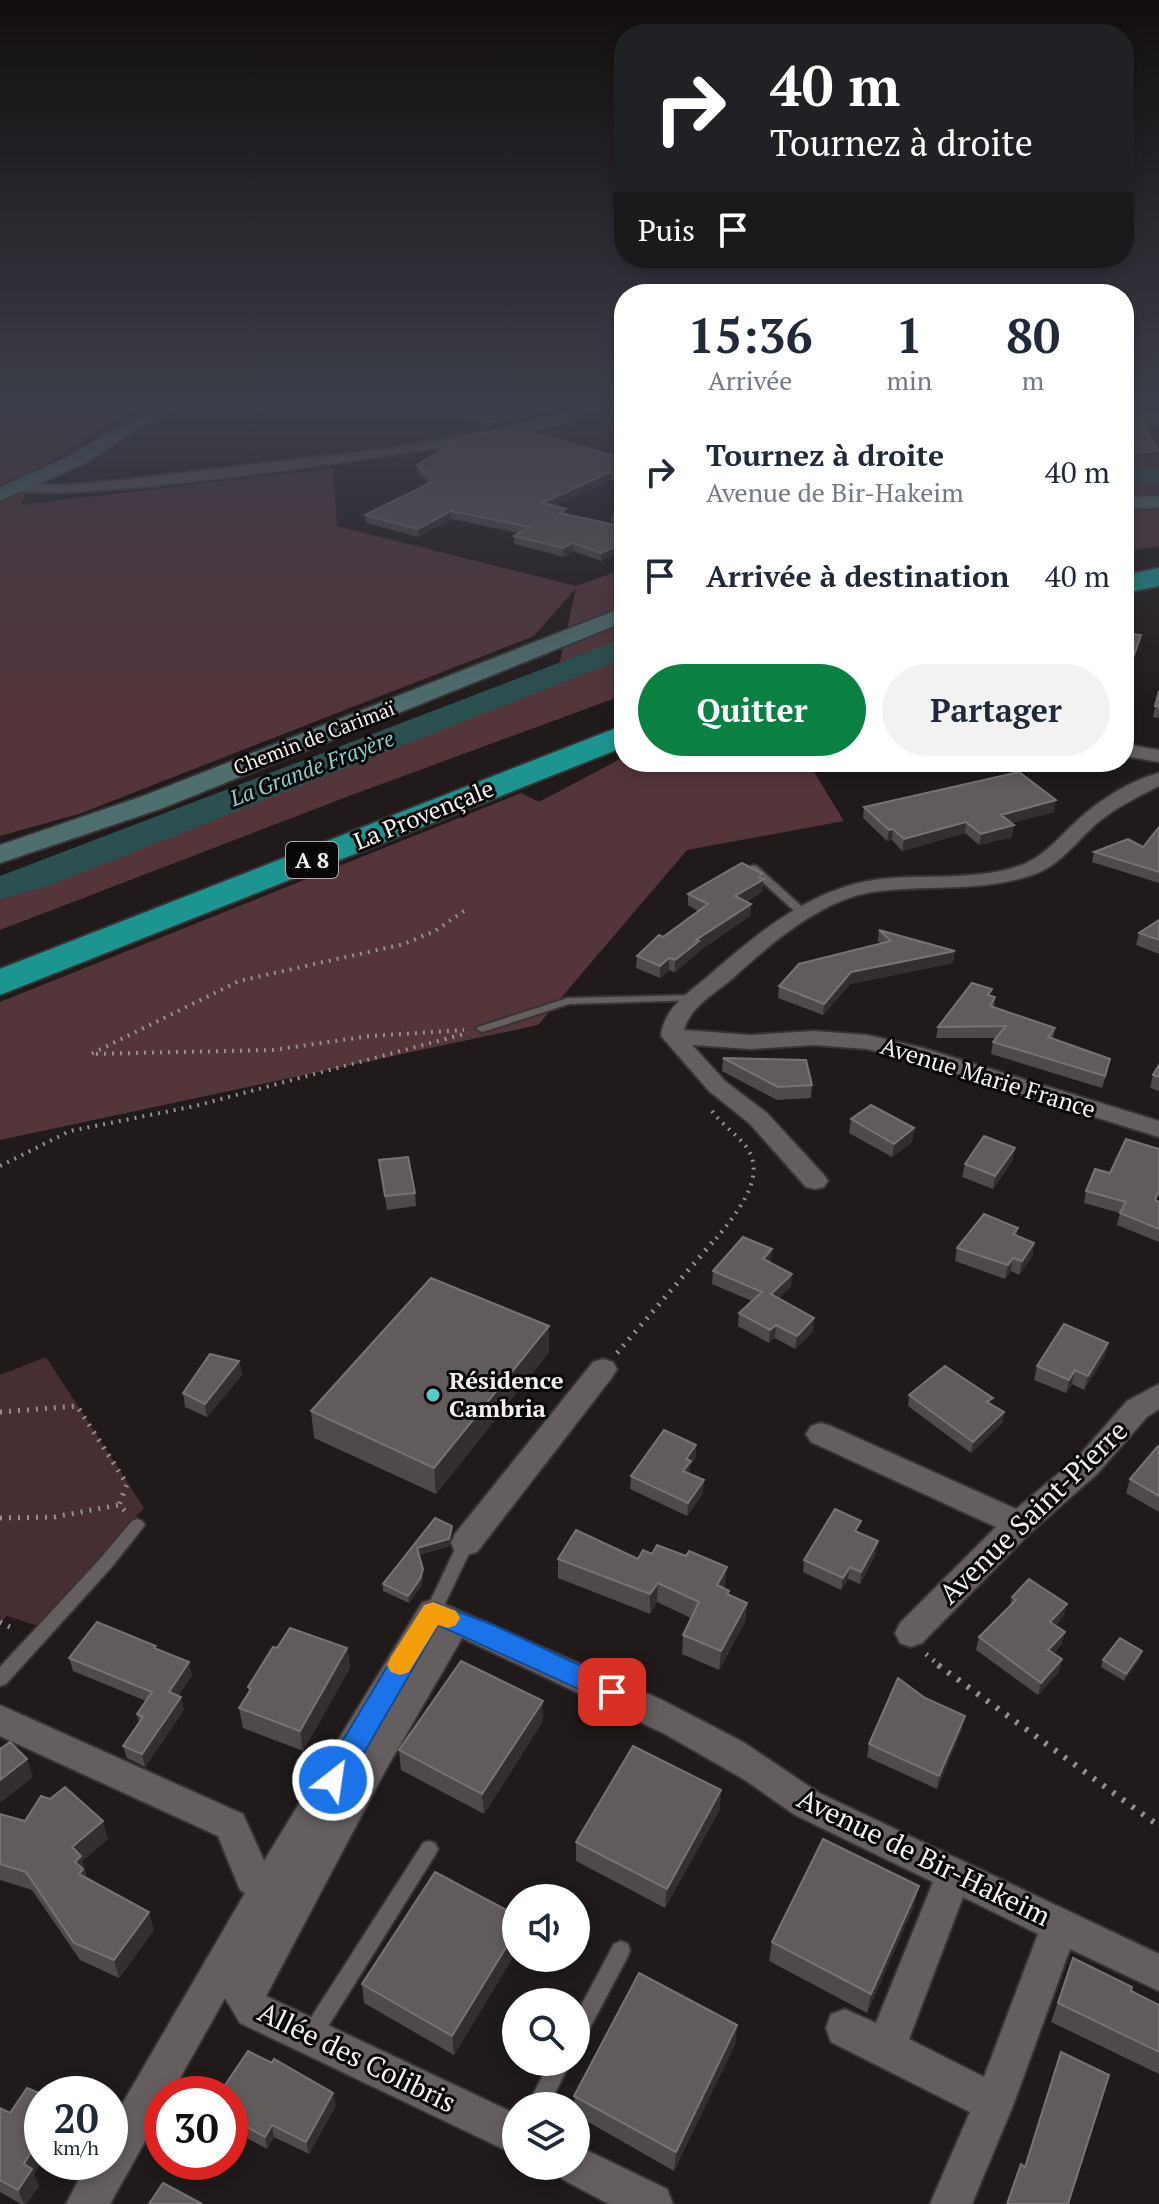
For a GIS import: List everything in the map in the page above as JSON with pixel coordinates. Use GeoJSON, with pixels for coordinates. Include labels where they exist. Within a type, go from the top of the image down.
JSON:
{"type":"FeatureCollection","features":[{"type":"Feature","properties":{"kind":"highway"},"geometry":{"type":"LineString","coordinates":[[1134,563],[1159,558]]}},
{"type":"Feature","properties":{"kind":"highway"},"geometry":{"type":"LineString","coordinates":[[1134,582],[1159,577]]}},
{"type":"Feature","properties":{"kind":"highway","name":"La Provençale"},"geometry":{"type":"LineString","coordinates":[[0,950],[614,712]]}},
{"type":"Feature","properties":{"kind":"highway","name":"La Provençale"},"geometry":{"type":"LineString","coordinates":[[0,983],[614,739]]}},
{"type":"Feature","properties":{"kind":"street","name":"Chemin de Carimaï"},"geometry":{"type":"LineString","coordinates":[[0,854],[117,816],[614,618]]}},
{"type":"Feature","properties":{"kind":"street"},"geometry":{"type":"LineString","coordinates":[[1134,752],[1159,756]]}},
{"type":"Feature","properties":{"kind":"street"},"geometry":{"type":"LineString","coordinates":[[815,1181],[758,1118],[717,1086],[672,1036],[671,1027],[681,1011],[756,945],[805,915],[867,887],[1003,876],[1033,868],[1094,817],[1123,797],[1159,779]]}},
{"type":"Feature","properties":{"kind":"street","name":"Avenue Marie France"},"geometry":{"type":"LineString","coordinates":[[672,1036],[750,1042],[814,1038],[867,1042],[915,1053],[1159,1129]]}},
{"type":"Feature","properties":{"kind":"street"},"geometry":{"type":"LineString","coordinates":[[466,1543],[603,1369]]}},
{"type":"Feature","properties":{"kind":"street","name":"Avenue Saint-Pierre"},"geometry":{"type":"LineString","coordinates":[[911,1633],[1019,1524],[1087,1466],[1137,1409],[1159,1395]]}},
{"type":"Feature","properties":{"kind":"street"},"geometry":{"type":"LineString","coordinates":[[821,1434],[1019,1524]]}},
{"type":"Feature","properties":{"kind":"street"},"geometry":{"type":"LineString","coordinates":[[87,2204],[267,1889],[444,1616]]}},
{"type":"Feature","properties":{"kind":"street","name":"Avenue de Bir-Hakeim"},"geometry":{"type":"LineString","coordinates":[[444,1616],[637,1704],[762,1770],[807,1804],[1159,1973]]}},
{"type":"Feature","properties":{"kind":"street","name":"Allée des Colibris"},"geometry":{"type":"LineString","coordinates":[[444,1616],[380,1747],[244,1998],[253,2010],[502,2128]]}},
{"type":"Feature","properties":{"kind":"street"},"geometry":{"type":"LineString","coordinates":[[0,1720],[231,1825],[253,1878],[267,1889]]}},
{"type":"Feature","properties":{"kind":"street"},"geometry":{"type":"LineString","coordinates":[[886,2048],[954,1874]]}},
{"type":"Feature","properties":{"kind":"street"},"geometry":{"type":"LineString","coordinates":[[951,2204],[994,2103],[1060,1925]]}},
{"type":"Feature","properties":{"kind":"street"},"geometry":{"type":"LineString","coordinates":[[845,2028],[994,2103]]}},
{"type":"Feature","properties":{"kind":"street"},"geometry":{"type":"LineString","coordinates":[[590,2172],[652,2204]]}},
{"type":"Feature","properties":{"kind":"lane"},"geometry":{"type":"LineString","coordinates":[[753,868],[805,915]]}},
{"type":"Feature","properties":{"kind":"lane"},"geometry":{"type":"LineString","coordinates":[[482,1029],[568,1001],[695,998]]}},
{"type":"Feature","properties":{"kind":"lane"},"geometry":{"type":"LineString","coordinates":[[0,1679],[33,1639],[113,1557],[137,1525]]}},
{"type":"Feature","properties":{"kind":"lane"},"geometry":{"type":"LineString","coordinates":[[444,1616],[466,1543]]}},
{"type":"Feature","properties":{"kind":"lane"},"geometry":{"type":"LineString","coordinates":[[310,2037],[429,1849]]}},
{"type":"Feature","properties":{"kind":"lane"},"geometry":{"type":"LineString","coordinates":[[590,2008],[621,1950]]}},
{"type":"Feature","properties":{"kind":"path"},"geometry":{"type":"LineString","coordinates":[[464,911],[435,931],[404,944],[239,981],[91,1054],[273,1050],[370,1036],[482,1029]]}},
{"type":"Feature","properties":{"kind":"path"},"geometry":{"type":"LineString","coordinates":[[0,1166],[70,1131],[210,1102],[482,1029]]}},
{"type":"Feature","properties":{"kind":"path"},"geometry":{"type":"LineString","coordinates":[[603,1369],[697,1262],[751,1188],[756,1170],[750,1151],[716,1118],[706,1102],[717,1086]]}},
{"type":"Feature","properties":{"kind":"path"},"geometry":{"type":"LineString","coordinates":[[0,1412],[77,1406],[127,1484],[119,1505]]}},
{"type":"Feature","properties":{"kind":"path"},"geometry":{"type":"LineString","coordinates":[[0,1518],[54,1517],[119,1505]]}},
{"type":"Feature","properties":{"kind":"path"},"geometry":{"type":"LineString","coordinates":[[119,1505],[137,1525]]}},
{"type":"Feature","properties":{"kind":"path"},"geometry":{"type":"LineString","coordinates":[[911,1633],[933,1662],[1159,1826]]}},
{"type":"Feature","properties":{"kind":"shaded area"},"geometry":{"type":"Polygon","coordinates":[[[0,509],[336,509],[337,526],[576,586],[614,573],[614,699],[0,930],[0,892],[79,868],[556,679],[576,588],[534,636],[79,814],[0,836],[0,509]]]}},
{"type":"Feature","properties":{"kind":"shaded area"},"geometry":{"type":"Polygon","coordinates":[[[1134,509],[1159,509],[1159,546],[1134,550],[1134,509]]]}},
{"type":"Feature","properties":{"kind":"shaded area"},"geometry":{"type":"Polygon","coordinates":[[[614,762],[614,772],[814,772],[844,821],[687,850],[538,1025],[0,1140],[0,1002],[521,793],[539,802],[614,762]]]}},
{"type":"Feature","properties":{"kind":"shaded area"},"geometry":{"type":"Polygon","coordinates":[[[46,1357],[144,1508],[38,1626],[7,1616],[0,1623],[0,1375],[46,1357]]]}},
{"type":"Feature","properties":{"kind":"building"},"geometry":{"type":"Polygon","coordinates":[[[377,509],[565,509],[560,513],[614,525],[614,547],[601,553],[573,543],[563,548],[514,536],[529,527],[451,511],[418,529],[365,515],[377,509]]]}},
{"type":"Feature","properties":{"kind":"building"},"geometry":{"type":"Polygon","coordinates":[[[1134,634],[1141,635],[1134,655],[1134,634]]]}},
{"type":"Feature","properties":{"kind":"building"},"geometry":{"type":"Polygon","coordinates":[[[1019,772],[1056,800],[1001,815],[1014,825],[981,834],[966,822],[904,839],[864,807],[1019,772]]]}},
{"type":"Feature","properties":{"kind":"building"},"geometry":{"type":"Polygon","coordinates":[[[1159,827],[1159,872],[1094,852],[1128,839],[1143,847],[1159,827]]]}},
{"type":"Feature","properties":{"kind":"building"},"geometry":{"type":"Polygon","coordinates":[[[742,863],[763,874],[759,877],[764,879],[735,896],[751,904],[696,940],[699,941],[675,960],[669,958],[660,966],[637,956],[659,935],[663,937],[708,904],[688,894],[742,863]]]}},
{"type":"Feature","properties":{"kind":"building"},"geometry":{"type":"Polygon","coordinates":[[[1159,920],[1159,940],[1139,933],[1159,920]]]}},
{"type":"Feature","properties":{"kind":"building"},"geometry":{"type":"Polygon","coordinates":[[[879,930],[955,951],[851,972],[824,1004],[779,986],[799,964],[891,941],[879,930]]]}},
{"type":"Feature","properties":{"kind":"building"},"geometry":{"type":"Polygon","coordinates":[[[972,983],[992,989],[988,995],[995,997],[990,1006],[1055,1028],[1048,1037],[1110,1059],[1105,1076],[993,1042],[1006,1026],[938,1027],[972,983]]]}},
{"type":"Feature","properties":{"kind":"building"},"geometry":{"type":"Polygon","coordinates":[[[723,1058],[806,1060],[812,1085],[778,1087],[723,1058]]]}},
{"type":"Feature","properties":{"kind":"building"},"geometry":{"type":"Polygon","coordinates":[[[871,1105],[914,1128],[894,1144],[851,1119],[871,1105]]]}},
{"type":"Feature","properties":{"kind":"building"},"geometry":{"type":"Polygon","coordinates":[[[984,1136],[1015,1148],[995,1176],[965,1164],[984,1136]]]}},
{"type":"Feature","properties":{"kind":"building"},"geometry":{"type":"Polygon","coordinates":[[[1126,1139],[1159,1149],[1159,1191],[1155,1200],[1159,1202],[1159,1229],[1120,1213],[1126,1202],[1086,1191],[1095,1169],[1110,1173],[1126,1139]]]}},
{"type":"Feature","properties":{"kind":"building"},"geometry":{"type":"Polygon","coordinates":[[[408,1157],[415,1193],[385,1196],[379,1160],[408,1157]]]}},
{"type":"Feature","properties":{"kind":"building"},"geometry":{"type":"Polygon","coordinates":[[[984,1214],[1018,1228],[1013,1234],[1034,1243],[1022,1261],[1013,1258],[1008,1265],[957,1248],[984,1214]]]}},
{"type":"Feature","properties":{"kind":"building"},"geometry":{"type":"Polygon","coordinates":[[[743,1237],[772,1249],[763,1259],[792,1274],[771,1294],[814,1318],[797,1336],[776,1325],[770,1330],[739,1313],[762,1292],[713,1271],[743,1237]]]}},
{"type":"Feature","properties":{"kind":"building","name":"Résidence Cambria"},"geometry":{"type":"Polygon","coordinates":[[[431,1278],[549,1326],[434,1468],[311,1411],[431,1278]]]}},
{"type":"Feature","properties":{"kind":"building"},"geometry":{"type":"Polygon","coordinates":[[[1064,1324],[1108,1343],[1088,1376],[1075,1370],[1069,1380],[1037,1366],[1064,1324]]]}},
{"type":"Feature","properties":{"kind":"building"},"geometry":{"type":"Polygon","coordinates":[[[210,1354],[239,1361],[205,1404],[183,1393],[210,1354]]]}},
{"type":"Feature","properties":{"kind":"building"},"geometry":{"type":"Polygon","coordinates":[[[945,1366],[993,1398],[987,1402],[1004,1412],[973,1442],[909,1395],[945,1366]]]}},
{"type":"Feature","properties":{"kind":"building"},"geometry":{"type":"Polygon","coordinates":[[[664,1430],[696,1445],[686,1459],[691,1461],[683,1471],[704,1480],[688,1503],[631,1476],[664,1430]]]}},
{"type":"Feature","properties":{"kind":"building"},"geometry":{"type":"Polygon","coordinates":[[[1159,1447],[1159,1496],[1130,1479],[1159,1447]]]}},
{"type":"Feature","properties":{"kind":"building"},"geometry":{"type":"Polygon","coordinates":[[[835,1509],[861,1521],[855,1531],[878,1541],[861,1572],[850,1567],[843,1578],[804,1560],[835,1509]]]}},
{"type":"Feature","properties":{"kind":"building"},"geometry":{"type":"Polygon","coordinates":[[[435,1518],[452,1526],[449,1539],[417,1548],[423,1569],[408,1596],[383,1584],[435,1518]]]}},
{"type":"Feature","properties":{"kind":"building"},"geometry":{"type":"Polygon","coordinates":[[[576,1530],[638,1559],[643,1550],[652,1554],[657,1545],[686,1556],[689,1551],[727,1567],[717,1585],[729,1591],[727,1594],[747,1603],[721,1651],[683,1635],[699,1602],[658,1583],[650,1594],[558,1559],[576,1530]]]}},
{"type":"Feature","properties":{"kind":"building"},"geometry":{"type":"Polygon","coordinates":[[[1029,1579],[1067,1604],[1050,1622],[1065,1632],[1048,1650],[1062,1659],[1041,1683],[979,1637],[1016,1600],[1012,1597],[1029,1579]]]}},
{"type":"Feature","properties":{"kind":"building"},"geometry":{"type":"Polygon","coordinates":[[[97,1622],[189,1662],[169,1692],[181,1697],[142,1754],[123,1746],[143,1717],[137,1714],[152,1692],[69,1658],[97,1622]]]}},
{"type":"Feature","properties":{"kind":"building"},"geometry":{"type":"Polygon","coordinates":[[[290,1628],[347,1648],[300,1731],[239,1708],[273,1647],[277,1648],[290,1628]]]}},
{"type":"Feature","properties":{"kind":"building"},"geometry":{"type":"Polygon","coordinates":[[[1120,1638],[1142,1651],[1126,1674],[1103,1660],[1120,1638]]]}},
{"type":"Feature","properties":{"kind":"building"},"geometry":{"type":"Polygon","coordinates":[[[461,1661],[543,1701],[482,1794],[399,1750],[461,1661]]]}},
{"type":"Feature","properties":{"kind":"building"},"geometry":{"type":"Polygon","coordinates":[[[898,1678],[925,1698],[965,1716],[939,1776],[869,1744],[898,1678]]]}},
{"type":"Feature","properties":{"kind":"building"},"geometry":{"type":"Polygon","coordinates":[[[10,1742],[27,1759],[0,1780],[0,1749],[10,1742]]]}},
{"type":"Feature","properties":{"kind":"building"},"geometry":{"type":"Polygon","coordinates":[[[633,1746],[721,1790],[667,1889],[576,1842],[633,1746]]]}},
{"type":"Feature","properties":{"kind":"building"},"geometry":{"type":"Polygon","coordinates":[[[65,1787],[103,1821],[72,1847],[81,1856],[75,1862],[83,1869],[79,1874],[149,1912],[114,1960],[74,1943],[26,1872],[0,1864],[0,1814],[25,1821],[41,1796],[50,1799],[65,1787]]]}},
{"type":"Feature","properties":{"kind":"building"},"geometry":{"type":"Polygon","coordinates":[[[823,1839],[919,1886],[871,1994],[772,1942],[823,1839]]]}},
{"type":"Feature","properties":{"kind":"building"},"geometry":{"type":"Polygon","coordinates":[[[435,1872],[502,1908],[502,1954],[452,2036],[362,1984],[435,1872]]]}},
{"type":"Feature","properties":{"kind":"building"},"geometry":{"type":"Polygon","coordinates":[[[1073,1958],[1132,1987],[1131,1991],[1159,2005],[1159,2052],[1058,2003],[1073,1958]]]}},
{"type":"Feature","properties":{"kind":"building"},"geometry":{"type":"Polygon","coordinates":[[[639,1973],[737,2025],[676,2152],[590,2105],[590,2092],[576,2092],[585,2076],[590,2076],[590,2066],[639,1973]]]}},
{"type":"Feature","properties":{"kind":"building"},"geometry":{"type":"Polygon","coordinates":[[[248,2051],[272,2063],[274,2059],[333,2093],[306,2142],[272,2125],[265,2137],[248,2128],[248,2076],[231,2076],[248,2051]]]}},
{"type":"Feature","properties":{"kind":"building"},"geometry":{"type":"Polygon","coordinates":[[[1061,2052],[1109,2075],[1068,2204],[1007,2204],[1021,2164],[1025,2167],[1061,2052]]]}},
{"type":"Feature","properties":{"kind":"building"},"geometry":{"type":"Polygon","coordinates":[[[24,2092],[25,2180],[18,2190],[0,2180],[0,2108],[10,2113],[24,2092]]]}},
{"type":"Feature","properties":{"kind":"building"},"geometry":{"type":"Polygon","coordinates":[[[163,2183],[202,2204],[149,2204],[163,2183]]]}},
{"type":"Feature","properties":{"kind":"waterway","name":"La Grande Frayère"},"geometry":{"type":"LineString","coordinates":[[0,888],[32,879],[614,651]]}},
{"type":"Feature","properties":{"kind":"slow traffic"},"geometry":{"type":"LineString","coordinates":[[400,1665],[433,1612],[448,1618]]}},
{"type":"Feature","properties":{"kind":"place","name":"Résidence Cambria"},"geometry":{"type":"Point","coordinates":[433,1395]}},
{"type":"Feature","properties":{"kind":"route"},"geometry":{"type":"LineString","coordinates":[[333,1780],[420,1629],[433,1612],[484,1632],[612,1692]]}}]}
